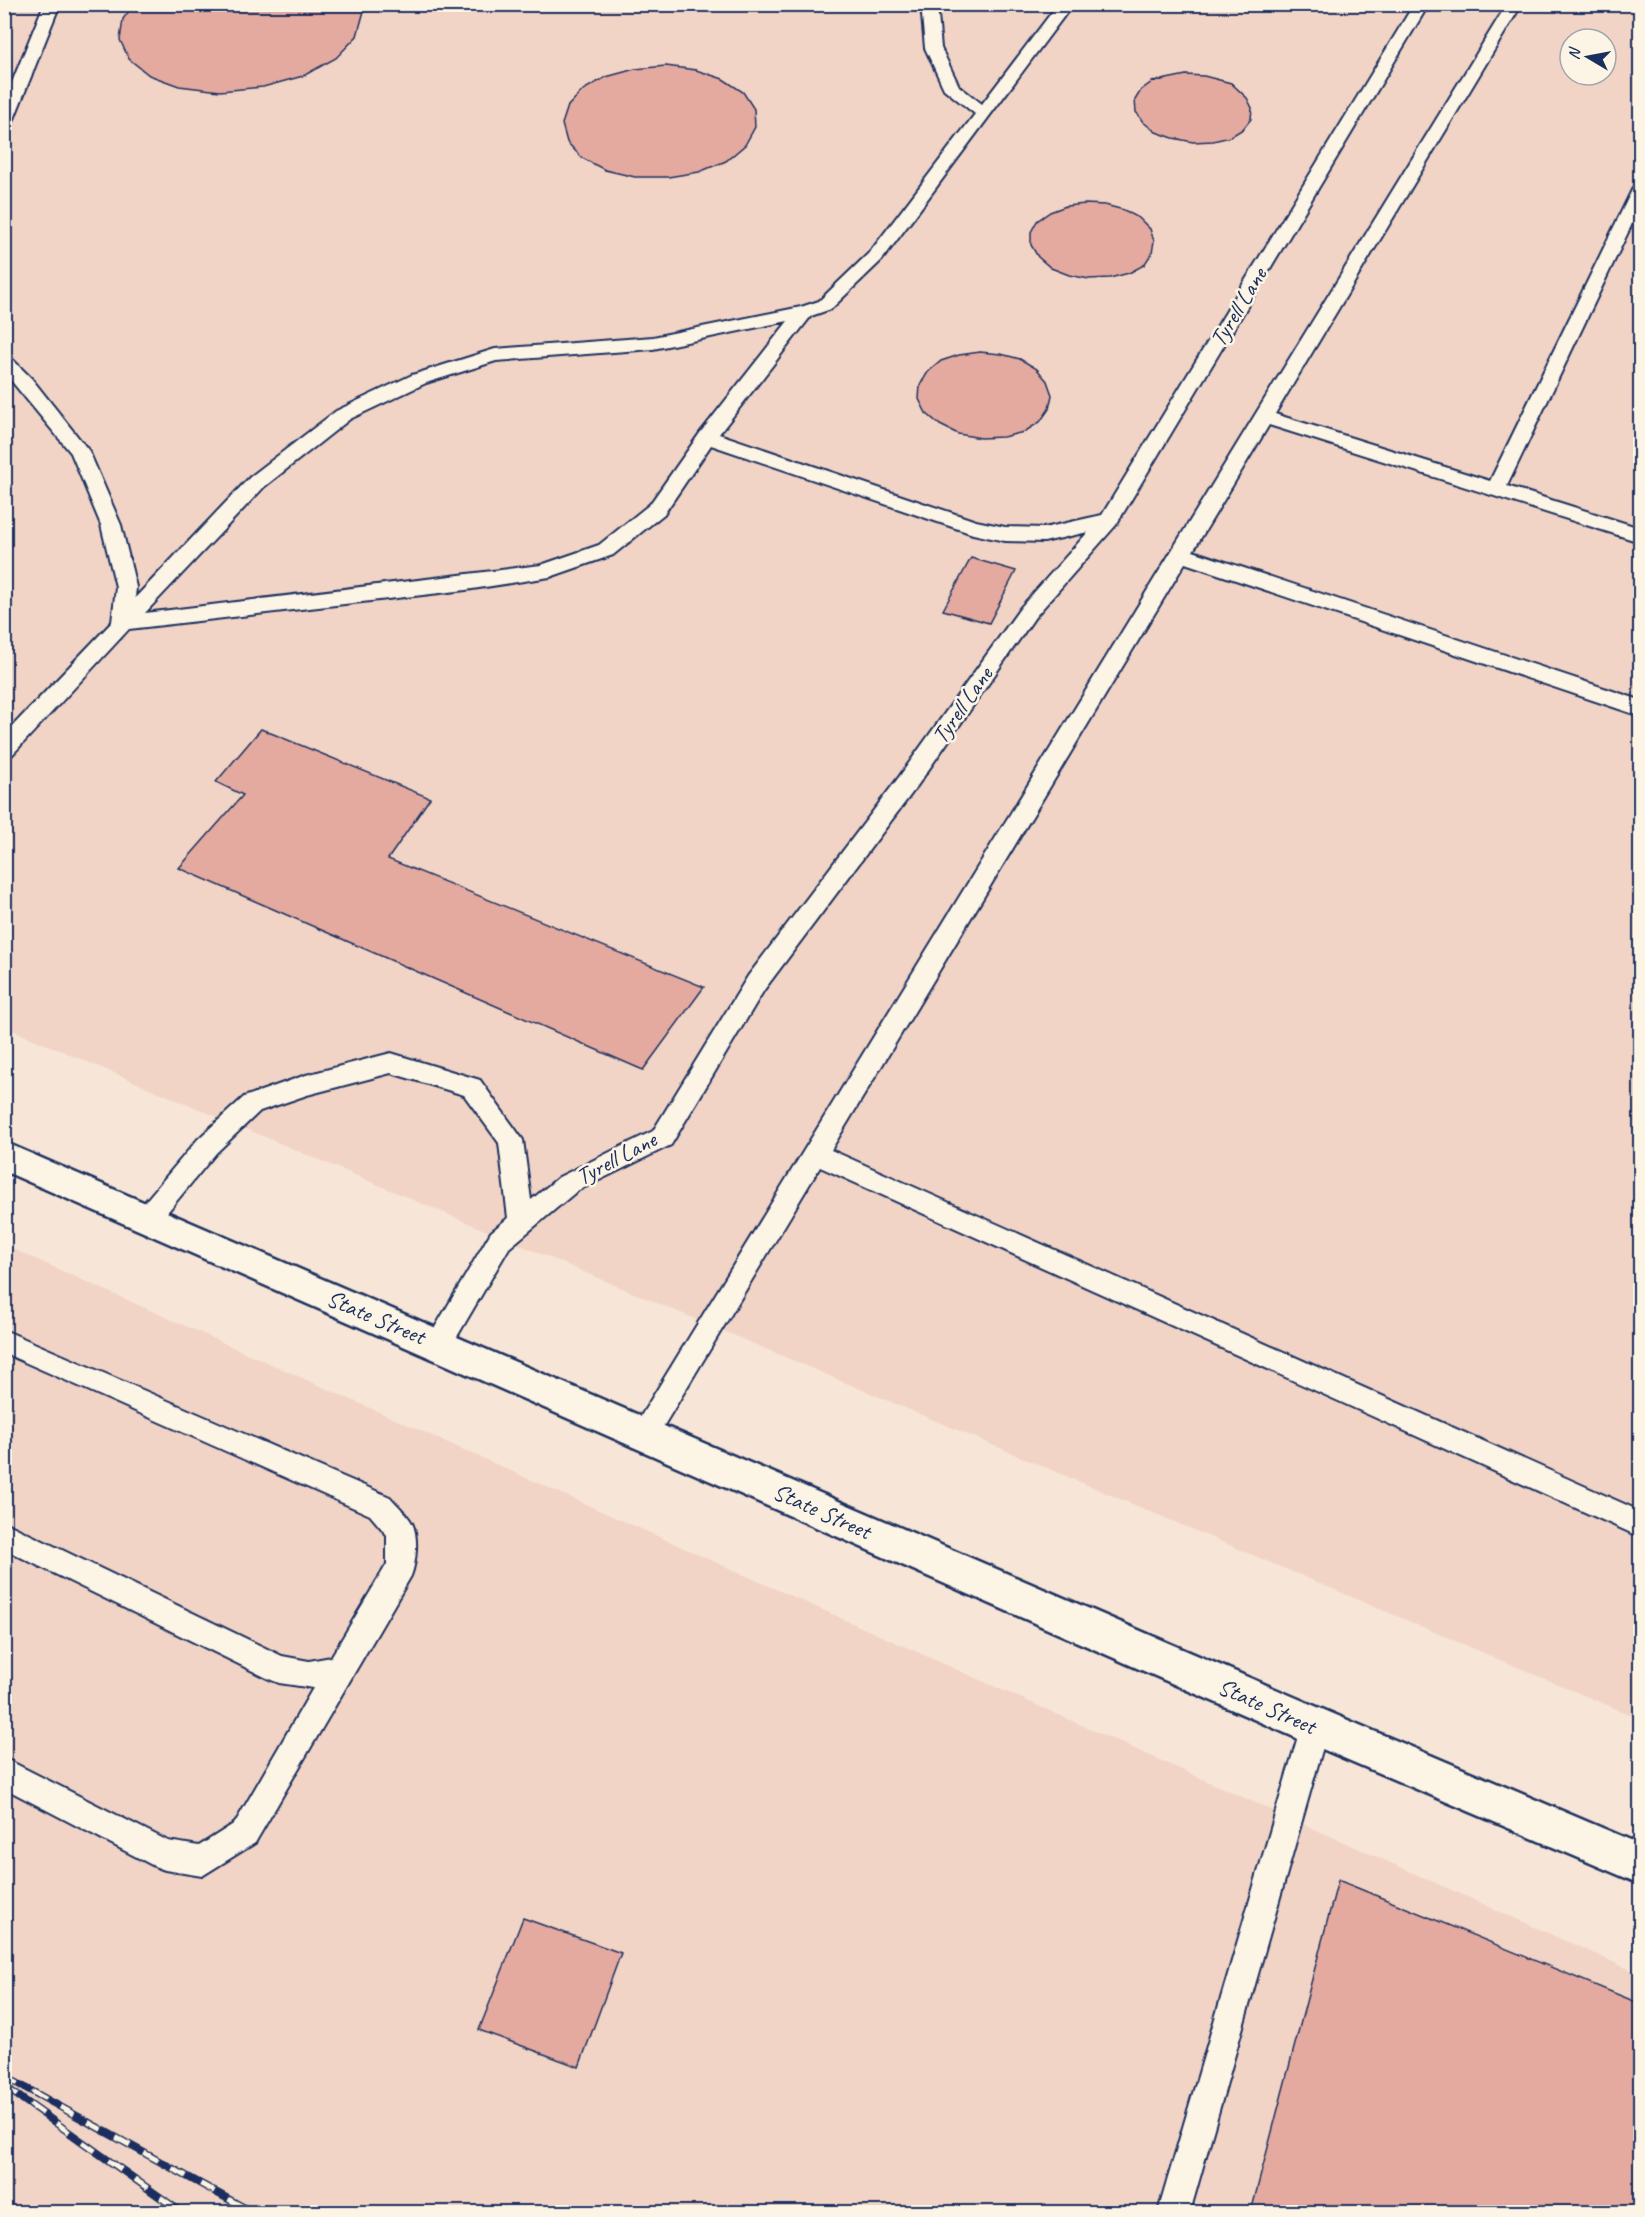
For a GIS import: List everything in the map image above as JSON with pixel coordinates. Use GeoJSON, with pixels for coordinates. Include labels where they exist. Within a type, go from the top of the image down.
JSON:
{"type":"FeatureCollection","features":[{"type":"Feature","properties":{"kind":"street","name":"State Street"},"geometry":{"type":"LineString","coordinates":[[4,1156],[1315,1726],[1641,1864]]}},
{"type":"Feature","properties":{"kind":"lane"},"geometry":{"type":"LineString","coordinates":[[4,124],[52,4]]}},
{"type":"Feature","properties":{"kind":"lane"},"geometry":{"type":"LineString","coordinates":[[929,4],[933,48],[952,89],[984,113]]}},
{"type":"Feature","properties":{"kind":"lane"},"geometry":{"type":"LineString","coordinates":[[4,748],[257,482],[343,415],[419,379],[495,355],[653,343],[805,312],[825,305],[876,256],[1066,4]]}},
{"type":"Feature","properties":{"kind":"lane","name":"Tyrell Lane"},"geometry":{"type":"LineString","coordinates":[[439,1344],[500,1240],[568,1184],[662,1138],[756,983],[907,783],[1028,612],[1109,520],[1422,4]]}},
{"type":"Feature","properties":{"kind":"lane"},"geometry":{"type":"LineString","coordinates":[[645,1433],[1515,4]]}},
{"type":"Feature","properties":{"kind":"lane"},"geometry":{"type":"LineString","coordinates":[[1495,490],[1641,190]]}},
{"type":"Feature","properties":{"kind":"lane"},"geometry":{"type":"LineString","coordinates":[[122,623],[543,572],[606,550],[657,509],[707,437],[805,312]]}},
{"type":"Feature","properties":{"kind":"lane"},"geometry":{"type":"LineString","coordinates":[[4,361],[25,383],[80,451],[111,525],[126,587],[122,623]]}},
{"type":"Feature","properties":{"kind":"lane"},"geometry":{"type":"LineString","coordinates":[[1264,417],[1495,490],[1638,528]]}},
{"type":"Feature","properties":{"kind":"lane"},"geometry":{"type":"LineString","coordinates":[[707,437],[973,527],[1005,534],[1044,535],[1109,520]]}},
{"type":"Feature","properties":{"kind":"lane"},"geometry":{"type":"LineString","coordinates":[[1181,554],[1641,708]]}},
{"type":"Feature","properties":{"kind":"lane"},"geometry":{"type":"LineString","coordinates":[[147,1218],[207,1146],[252,1104],[306,1085],[391,1063],[472,1087],[511,1140],[521,1223]]}},
{"type":"Feature","properties":{"kind":"lane"},"geometry":{"type":"LineString","coordinates":[[815,1154],[1641,1524]]}},
{"type":"Feature","properties":{"kind":"lane"},"geometry":{"type":"LineString","coordinates":[[4,1341],[380,1506],[401,1530],[401,1567],[245,1833],[202,1861],[165,1855],[4,1772]]}},
{"type":"Feature","properties":{"kind":"lane"},"geometry":{"type":"LineString","coordinates":[[4,1535],[279,1669],[309,1675],[340,1669]]}},
{"type":"Feature","properties":{"kind":"lane"},"geometry":{"type":"LineString","coordinates":[[1174,2212],[1315,1726]]}},
{"type":"Feature","properties":{"kind":"shaded area"},"geometry":{"type":"Polygon","coordinates":[[[4,5],[1640,5],[1640,1719],[5,1027],[4,5]]]}},
{"type":"Feature","properties":{"kind":"shaded area"},"geometry":{"type":"Polygon","coordinates":[[[4,1245],[1640,1974],[1640,2212],[5,2212],[4,1245]]]}},
{"type":"Feature","properties":{"kind":"building"},"geometry":{"type":"Polygon","coordinates":[[[134,4],[366,4],[357,36],[336,58],[303,76],[263,87],[220,91],[179,86],[149,75],[129,59],[120,40],[123,19],[134,4]]]}},
{"type":"Feature","properties":{"kind":"building"},"geometry":{"type":"Polygon","coordinates":[[[666,66],[696,70],[723,79],[743,92],[754,109],[755,127],[745,145],[726,161],[699,172],[668,177],[635,177],[605,170],[582,158],[567,142],[562,124],[568,106],[583,90],[606,77],[635,69],[666,66]]]}},
{"type":"Feature","properties":{"kind":"building"},"geometry":{"type":"Polygon","coordinates":[[[1186,75],[1204,76],[1231,83],[1247,98],[1252,108],[1251,119],[1243,129],[1230,137],[1193,142],[1156,132],[1143,122],[1136,112],[1135,100],[1141,90],[1152,82],[1186,75]]]}},
{"type":"Feature","properties":{"kind":"building"},"geometry":{"type":"Polygon","coordinates":[[[1105,205],[1124,210],[1139,218],[1150,229],[1154,241],[1152,253],[1144,265],[1129,273],[1110,278],[1089,279],[1051,268],[1038,257],[1031,245],[1031,232],[1037,221],[1050,212],[1066,206],[1105,205]]]}},
{"type":"Feature","properties":{"kind":"building"},"geometry":{"type":"Polygon","coordinates":[[[980,352],[1020,359],[1037,369],[1047,381],[1052,395],[1049,409],[1040,422],[1024,432],[1003,437],[981,438],[958,434],[940,425],[926,413],[919,399],[920,385],[928,372],[941,361],[980,352]]]}},
{"type":"Feature","properties":{"kind":"building"},"geometry":{"type":"Polygon","coordinates":[[[971,558],[1016,571],[989,623],[943,610],[971,558]]]}},
{"type":"Feature","properties":{"kind":"building"},"geometry":{"type":"Polygon","coordinates":[[[261,729],[430,798],[388,859],[704,987],[643,1070],[179,868],[243,795],[216,782],[261,729]]]}},
{"type":"Feature","properties":{"kind":"building"},"geometry":{"type":"Polygon","coordinates":[[[1338,1880],[1641,2004],[1641,2212],[1251,2212],[1338,1880]]]}},
{"type":"Feature","properties":{"kind":"building"},"geometry":{"type":"Polygon","coordinates":[[[523,1918],[621,1953],[579,2067],[479,2030],[523,1918]]]}},
{"type":"Feature","properties":{"kind":"railway"},"geometry":{"type":"LineString","coordinates":[[4,2076],[252,2212]]}},
{"type":"Feature","properties":{"kind":"railway"},"geometry":{"type":"LineString","coordinates":[[4,2086],[181,2212]]}}]}
